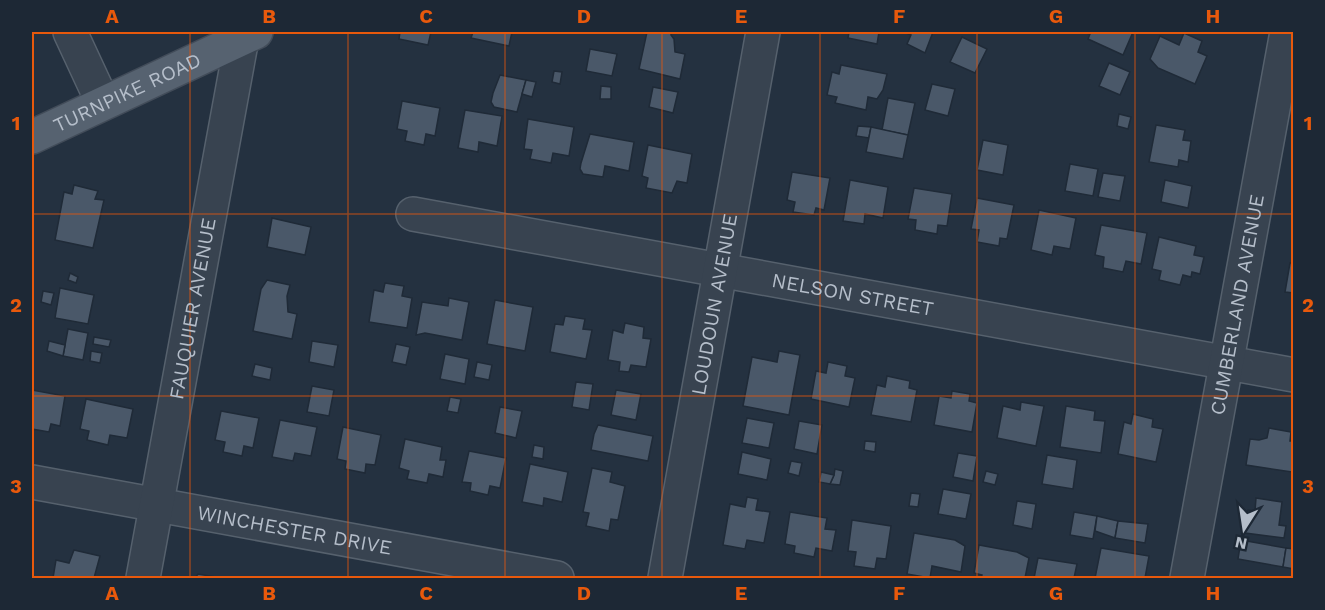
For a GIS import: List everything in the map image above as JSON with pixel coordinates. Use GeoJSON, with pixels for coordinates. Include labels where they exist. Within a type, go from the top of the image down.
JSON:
{"type":"FeatureCollection","features":[{"type":"Feature","properties":{"kind":"main road","name":"TURNPIKE ROAD"},"geometry":{"type":"LineString","coordinates":[[32,136],[249,35]]}},
{"type":"Feature","properties":{"kind":"street"},"geometry":{"type":"LineString","coordinates":[[70,32],[103,103]]}},
{"type":"Feature","properties":{"kind":"street","name":"LOUDOUN AVENUE"},"geometry":{"type":"LineString","coordinates":[[665,579],[763,32]]}},
{"type":"Feature","properties":{"kind":"street","name":"CUMBERLAND AVENUE"},"geometry":{"type":"LineString","coordinates":[[1187,579],[1287,32]]}},
{"type":"Feature","properties":{"kind":"street","name":"FAUQUIER AVENUE"},"geometry":{"type":"LineString","coordinates":[[143,579],[249,35]]}},
{"type":"Feature","properties":{"kind":"street","name":"NELSON STREET"},"geometry":{"type":"LineString","coordinates":[[413,214],[1293,375]]}},
{"type":"Feature","properties":{"kind":"street","name":"WINCHESTER DRIVE"},"geometry":{"type":"LineString","coordinates":[[32,482],[557,579]]}},
{"type":"Feature","properties":{"kind":"building"},"geometry":{"type":"Polygon","coordinates":[[[400,32],[431,32],[428,45],[399,39],[400,32]]]}},
{"type":"Feature","properties":{"kind":"building"},"geometry":{"type":"Polygon","coordinates":[[[473,32],[512,32],[509,46],[471,38],[473,32]]]}},
{"type":"Feature","properties":{"kind":"building"},"geometry":{"type":"Polygon","coordinates":[[[647,32],[671,32],[675,52],[685,54],[680,79],[639,69],[647,32]]]}},
{"type":"Feature","properties":{"kind":"building"},"geometry":{"type":"Polygon","coordinates":[[[849,32],[879,32],[877,44],[848,38],[849,32]]]}},
{"type":"Feature","properties":{"kind":"building"},"geometry":{"type":"Polygon","coordinates":[[[904,32],[933,32],[925,53],[907,44],[911,35],[904,32]]]}},
{"type":"Feature","properties":{"kind":"building"},"geometry":{"type":"Polygon","coordinates":[[[1083,32],[1133,32],[1123,55],[1088,39],[1090,34],[1083,32]]]}},
{"type":"Feature","properties":{"kind":"building"},"geometry":{"type":"Polygon","coordinates":[[[1184,33],[1202,41],[1198,52],[1207,56],[1195,84],[1158,68],[1150,59],[1160,36],[1179,45],[1184,33]]]}},
{"type":"Feature","properties":{"kind":"building"},"geometry":{"type":"Polygon","coordinates":[[[962,37],[987,49],[975,73],[950,62],[962,37]]]}},
{"type":"Feature","properties":{"kind":"building"},"geometry":{"type":"Polygon","coordinates":[[[590,49],[617,54],[612,76],[586,71],[590,49]]]}},
{"type":"Feature","properties":{"kind":"building"},"geometry":{"type":"Polygon","coordinates":[[[1109,63],[1130,72],[1120,95],[1099,86],[1109,63]]]}},
{"type":"Feature","properties":{"kind":"building"},"geometry":{"type":"Polygon","coordinates":[[[841,65],[887,74],[883,90],[877,99],[868,97],[866,110],[835,103],[837,97],[827,95],[832,72],[839,74],[841,65]]]}},
{"type":"Feature","properties":{"kind":"building"},"geometry":{"type":"Polygon","coordinates":[[[554,71],[562,72],[560,84],[552,82],[554,71]]]}},
{"type":"Feature","properties":{"kind":"building"},"geometry":{"type":"Polygon","coordinates":[[[500,75],[526,80],[517,112],[494,107],[491,102],[500,75]]]}},
{"type":"Feature","properties":{"kind":"building"},"geometry":{"type":"Polygon","coordinates":[[[526,80],[536,82],[532,97],[522,94],[526,80]]]}},
{"type":"Feature","properties":{"kind":"building"},"geometry":{"type":"Polygon","coordinates":[[[932,84],[955,89],[948,116],[925,110],[932,84]]]}},
{"type":"Feature","properties":{"kind":"building"},"geometry":{"type":"Polygon","coordinates":[[[601,86],[611,87],[611,99],[600,99],[601,86]]]}},
{"type":"Feature","properties":{"kind":"building"},"geometry":{"type":"Polygon","coordinates":[[[653,87],[678,92],[673,113],[649,107],[653,87]]]}},
{"type":"Feature","properties":{"kind":"building"},"geometry":{"type":"Polygon","coordinates":[[[888,98],[915,103],[908,135],[882,130],[888,98]]]}},
{"type":"Feature","properties":{"kind":"building"},"geometry":{"type":"Polygon","coordinates":[[[402,101],[440,108],[435,136],[426,134],[424,145],[405,141],[407,131],[397,129],[402,101]]]}},
{"type":"Feature","properties":{"kind":"building"},"geometry":{"type":"Polygon","coordinates":[[[465,110],[502,116],[497,146],[479,142],[478,152],[458,148],[465,110]]]}},
{"type":"Feature","properties":{"kind":"building"},"geometry":{"type":"Polygon","coordinates":[[[1119,114],[1131,117],[1128,129],[1117,126],[1119,114]]]}},
{"type":"Feature","properties":{"kind":"building"},"geometry":{"type":"Polygon","coordinates":[[[528,119],[574,127],[569,156],[553,153],[551,163],[530,159],[532,150],[524,149],[528,119]]]}},
{"type":"Feature","properties":{"kind":"building"},"geometry":{"type":"Polygon","coordinates":[[[1156,125],[1185,130],[1183,140],[1191,141],[1188,162],[1179,160],[1178,167],[1149,162],[1156,125]]]}},
{"type":"Feature","properties":{"kind":"building"},"geometry":{"type":"Polygon","coordinates":[[[858,126],[871,127],[869,138],[856,136],[858,126]]]}},
{"type":"Feature","properties":{"kind":"building"},"geometry":{"type":"Polygon","coordinates":[[[871,127],[908,135],[903,159],[866,152],[871,127]]]}},
{"type":"Feature","properties":{"kind":"building"},"geometry":{"type":"Polygon","coordinates":[[[590,134],[634,142],[629,171],[605,166],[603,177],[583,174],[580,169],[581,163],[590,134]]]}},
{"type":"Feature","properties":{"kind":"building"},"geometry":{"type":"Polygon","coordinates":[[[983,140],[1008,145],[1003,175],[977,170],[983,140]]]}},
{"type":"Feature","properties":{"kind":"building"},"geometry":{"type":"Polygon","coordinates":[[[648,145],[692,154],[687,183],[677,181],[672,193],[646,188],[648,178],[642,176],[648,145]]]}},
{"type":"Feature","properties":{"kind":"building"},"geometry":{"type":"Polygon","coordinates":[[[1070,164],[1098,169],[1093,196],[1065,191],[1070,164]]]}},
{"type":"Feature","properties":{"kind":"building"},"geometry":{"type":"Polygon","coordinates":[[[792,172],[830,178],[824,210],[816,208],[814,215],[793,212],[795,202],[787,200],[792,172]]]}},
{"type":"Feature","properties":{"kind":"building"},"geometry":{"type":"Polygon","coordinates":[[[1103,173],[1125,176],[1120,201],[1098,197],[1103,173]]]}},
{"type":"Feature","properties":{"kind":"building"},"geometry":{"type":"Polygon","coordinates":[[[850,180],[888,187],[883,218],[865,214],[864,224],[843,221],[850,180]]]}},
{"type":"Feature","properties":{"kind":"building"},"geometry":{"type":"Polygon","coordinates":[[[1165,180],[1192,186],[1188,208],[1161,202],[1165,180]]]}},
{"type":"Feature","properties":{"kind":"building"},"geometry":{"type":"Polygon","coordinates":[[[74,185],[98,191],[95,199],[104,200],[93,248],[55,240],[64,192],[72,194],[74,185]]]}},
{"type":"Feature","properties":{"kind":"building"},"geometry":{"type":"Polygon","coordinates":[[[914,188],[952,194],[947,226],[938,225],[937,234],[915,230],[916,220],[908,219],[914,188]]]}},
{"type":"Feature","properties":{"kind":"building"},"geometry":{"type":"Polygon","coordinates":[[[977,198],[1014,205],[1007,239],[1000,238],[999,246],[977,242],[979,230],[971,229],[977,198]]]}},
{"type":"Feature","properties":{"kind":"building"},"geometry":{"type":"Polygon","coordinates":[[[1039,210],[1076,218],[1070,249],[1054,246],[1052,255],[1031,250],[1039,210]]]}},
{"type":"Feature","properties":{"kind":"building"},"geometry":{"type":"Polygon","coordinates":[[[272,218],[311,227],[305,255],[267,247],[272,218]]]}},
{"type":"Feature","properties":{"kind":"building"},"geometry":{"type":"Polygon","coordinates":[[[1101,225],[1147,233],[1141,264],[1126,261],[1123,272],[1103,268],[1104,257],[1095,255],[1101,225]]]}},
{"type":"Feature","properties":{"kind":"building"},"geometry":{"type":"Polygon","coordinates":[[[1159,237],[1196,246],[1194,255],[1204,257],[1200,274],[1192,272],[1191,277],[1183,275],[1180,285],[1159,280],[1161,271],[1152,269],[1159,237]]]}},
{"type":"Feature","properties":{"kind":"building"},"geometry":{"type":"Polygon","coordinates":[[[1290,263],[1294,263],[1294,293],[1285,292],[1290,263]]]}},
{"type":"Feature","properties":{"kind":"building"},"geometry":{"type":"Polygon","coordinates":[[[70,273],[78,277],[76,283],[68,280],[70,273]]]}},
{"type":"Feature","properties":{"kind":"building"},"geometry":{"type":"Polygon","coordinates":[[[267,280],[290,285],[287,296],[288,312],[297,314],[292,339],[253,331],[261,289],[267,280]]]}},
{"type":"Feature","properties":{"kind":"building"},"geometry":{"type":"Polygon","coordinates":[[[385,283],[404,286],[402,296],[412,298],[407,328],[369,322],[374,290],[383,292],[385,283]]]}},
{"type":"Feature","properties":{"kind":"building"},"geometry":{"type":"Polygon","coordinates":[[[60,288],[94,295],[88,324],[55,318],[60,288]]]}},
{"type":"Feature","properties":{"kind":"building"},"geometry":{"type":"Polygon","coordinates":[[[43,291],[54,293],[51,305],[41,302],[43,291]]]}},
{"type":"Feature","properties":{"kind":"building"},"geometry":{"type":"Polygon","coordinates":[[[449,298],[469,302],[462,340],[425,333],[416,335],[422,302],[448,306],[449,298]]]}},
{"type":"Feature","properties":{"kind":"building"},"geometry":{"type":"Polygon","coordinates":[[[495,300],[533,307],[525,351],[487,344],[495,300]]]}},
{"type":"Feature","properties":{"kind":"building"},"geometry":{"type":"Polygon","coordinates":[[[565,316],[585,319],[583,329],[592,330],[586,359],[550,352],[555,324],[563,325],[565,316]]]}},
{"type":"Feature","properties":{"kind":"building"},"geometry":{"type":"Polygon","coordinates":[[[625,323],[644,327],[643,338],[651,339],[646,367],[631,365],[629,372],[619,371],[620,362],[608,360],[613,330],[623,333],[625,323]]]}},
{"type":"Feature","properties":{"kind":"building"},"geometry":{"type":"Polygon","coordinates":[[[68,329],[88,333],[83,360],[63,356],[68,329]]]}},
{"type":"Feature","properties":{"kind":"building"},"geometry":{"type":"Polygon","coordinates":[[[94,337],[111,340],[109,347],[93,344],[94,337]]]}},
{"type":"Feature","properties":{"kind":"building"},"geometry":{"type":"Polygon","coordinates":[[[49,341],[65,345],[63,356],[47,351],[49,341]]]}},
{"type":"Feature","properties":{"kind":"building"},"geometry":{"type":"Polygon","coordinates":[[[312,341],[338,345],[334,367],[309,362],[312,341]]]}},
{"type":"Feature","properties":{"kind":"building"},"geometry":{"type":"Polygon","coordinates":[[[396,344],[410,347],[406,365],[392,362],[396,344]]]}},
{"type":"Feature","properties":{"kind":"building"},"geometry":{"type":"Polygon","coordinates":[[[91,351],[102,353],[100,363],[90,361],[91,351]]]}},
{"type":"Feature","properties":{"kind":"building"},"geometry":{"type":"Polygon","coordinates":[[[779,351],[800,355],[789,415],[743,406],[752,357],[777,362],[779,351]]]}},
{"type":"Feature","properties":{"kind":"building"},"geometry":{"type":"Polygon","coordinates":[[[445,354],[469,359],[465,384],[440,379],[445,354]]]}},
{"type":"Feature","properties":{"kind":"building"},"geometry":{"type":"Polygon","coordinates":[[[477,362],[492,365],[489,380],[474,377],[477,362]]]}},
{"type":"Feature","properties":{"kind":"building"},"geometry":{"type":"Polygon","coordinates":[[[828,362],[847,366],[845,376],[855,378],[849,407],[811,399],[816,371],[826,373],[828,362]]]}},
{"type":"Feature","properties":{"kind":"building"},"geometry":{"type":"Polygon","coordinates":[[[255,364],[272,368],[270,380],[252,376],[255,364]]]}},
{"type":"Feature","properties":{"kind":"building"},"geometry":{"type":"Polygon","coordinates":[[[887,376],[910,381],[909,388],[917,390],[911,422],[871,415],[877,385],[885,387],[887,376]]]}},
{"type":"Feature","properties":{"kind":"building"},"geometry":{"type":"Polygon","coordinates":[[[576,382],[593,384],[589,410],[572,407],[576,382]]]}},
{"type":"Feature","properties":{"kind":"building"},"geometry":{"type":"Polygon","coordinates":[[[312,386],[334,390],[329,416],[307,412],[312,386]]]}},
{"type":"Feature","properties":{"kind":"building"},"geometry":{"type":"Polygon","coordinates":[[[32,390],[65,396],[60,426],[51,424],[49,432],[32,429],[32,390]]]}},
{"type":"Feature","properties":{"kind":"building"},"geometry":{"type":"Polygon","coordinates":[[[616,390],[641,394],[636,420],[611,415],[616,390]]]}},
{"type":"Feature","properties":{"kind":"building"},"geometry":{"type":"Polygon","coordinates":[[[952,391],[970,394],[969,401],[977,403],[972,432],[934,425],[939,396],[951,398],[952,391]]]}},
{"type":"Feature","properties":{"kind":"building"},"geometry":{"type":"Polygon","coordinates":[[[450,397],[461,399],[458,413],[447,411],[450,397]]]}},
{"type":"Feature","properties":{"kind":"building"},"geometry":{"type":"Polygon","coordinates":[[[86,399],[133,409],[127,438],[110,435],[108,445],[87,440],[89,431],[80,429],[86,399]]]}},
{"type":"Feature","properties":{"kind":"building"},"geometry":{"type":"Polygon","coordinates":[[[1021,402],[1044,406],[1036,446],[997,438],[1003,406],[1020,410],[1021,402]]]}},
{"type":"Feature","properties":{"kind":"building"},"geometry":{"type":"Polygon","coordinates":[[[1066,406],[1095,411],[1094,420],[1105,421],[1101,453],[1060,447],[1066,406]]]}},
{"type":"Feature","properties":{"kind":"building"},"geometry":{"type":"Polygon","coordinates":[[[500,407],[522,411],[516,438],[495,433],[500,407]]]}},
{"type":"Feature","properties":{"kind":"building"},"geometry":{"type":"Polygon","coordinates":[[[221,411],[259,418],[253,448],[244,446],[242,456],[223,452],[225,442],[215,440],[221,411]]]}},
{"type":"Feature","properties":{"kind":"building"},"geometry":{"type":"Polygon","coordinates":[[[1133,414],[1153,419],[1152,427],[1163,429],[1156,462],[1118,454],[1124,422],[1131,424],[1133,414]]]}},
{"type":"Feature","properties":{"kind":"building"},"geometry":{"type":"Polygon","coordinates":[[[747,418],[774,423],[769,448],[742,443],[747,418]]]}},
{"type":"Feature","properties":{"kind":"building"},"geometry":{"type":"Polygon","coordinates":[[[280,420],[317,427],[311,456],[295,453],[293,461],[272,457],[280,420]]]}},
{"type":"Feature","properties":{"kind":"building"},"geometry":{"type":"Polygon","coordinates":[[[799,421],[822,425],[817,454],[794,449],[799,421]]]}},
{"type":"Feature","properties":{"kind":"building"},"geometry":{"type":"Polygon","coordinates":[[[598,425],[653,436],[648,461],[591,450],[598,425]]]}},
{"type":"Feature","properties":{"kind":"building"},"geometry":{"type":"Polygon","coordinates":[[[343,427],[381,435],[375,465],[366,464],[365,473],[345,469],[346,461],[337,459],[343,427]]]}},
{"type":"Feature","properties":{"kind":"building"},"geometry":{"type":"Polygon","coordinates":[[[1269,428],[1291,432],[1290,441],[1294,441],[1292,472],[1246,465],[1250,439],[1267,438],[1269,428]]]}},
{"type":"Feature","properties":{"kind":"building"},"geometry":{"type":"Polygon","coordinates":[[[405,439],[442,447],[440,460],[446,460],[443,477],[429,474],[427,483],[407,479],[409,471],[399,468],[405,439]]]}},
{"type":"Feature","properties":{"kind":"building"},"geometry":{"type":"Polygon","coordinates":[[[865,441],[876,442],[875,452],[864,450],[865,441]]]}},
{"type":"Feature","properties":{"kind":"building"},"geometry":{"type":"Polygon","coordinates":[[[534,445],[544,447],[543,459],[532,457],[534,445]]]}},
{"type":"Feature","properties":{"kind":"building"},"geometry":{"type":"Polygon","coordinates":[[[469,451],[506,458],[500,488],[490,486],[488,495],[470,491],[471,483],[462,482],[469,451]]]}},
{"type":"Feature","properties":{"kind":"building"},"geometry":{"type":"Polygon","coordinates":[[[742,452],[771,459],[767,480],[738,474],[742,452]]]}},
{"type":"Feature","properties":{"kind":"building"},"geometry":{"type":"Polygon","coordinates":[[[958,453],[977,456],[973,481],[953,477],[958,453]]]}},
{"type":"Feature","properties":{"kind":"building"},"geometry":{"type":"Polygon","coordinates":[[[1047,455],[1077,460],[1073,489],[1042,484],[1047,455]]]}},
{"type":"Feature","properties":{"kind":"building"},"geometry":{"type":"Polygon","coordinates":[[[791,461],[802,463],[799,476],[788,473],[791,461]]]}},
{"type":"Feature","properties":{"kind":"building"},"geometry":{"type":"Polygon","coordinates":[[[530,464],[568,472],[562,502],[544,498],[543,506],[522,502],[530,464]]]}},
{"type":"Feature","properties":{"kind":"building"},"geometry":{"type":"Polygon","coordinates":[[[592,468],[612,472],[610,482],[625,486],[618,520],[611,519],[609,531],[586,526],[589,513],[583,512],[592,468]]]}},
{"type":"Feature","properties":{"kind":"building"},"geometry":{"type":"Polygon","coordinates":[[[835,469],[843,471],[840,485],[830,484],[835,469]]]}},
{"type":"Feature","properties":{"kind":"building"},"geometry":{"type":"Polygon","coordinates":[[[986,471],[998,474],[995,485],[983,482],[986,471]]]}},
{"type":"Feature","properties":{"kind":"building"},"geometry":{"type":"Polygon","coordinates":[[[821,472],[834,475],[830,484],[819,482],[821,472]]]}},
{"type":"Feature","properties":{"kind":"building"},"geometry":{"type":"Polygon","coordinates":[[[943,489],[971,494],[966,519],[938,514],[943,489]]]}},
{"type":"Feature","properties":{"kind":"building"},"geometry":{"type":"Polygon","coordinates":[[[911,493],[920,494],[918,507],[909,506],[911,493]]]}},
{"type":"Feature","properties":{"kind":"building"},"geometry":{"type":"Polygon","coordinates":[[[747,497],[758,499],[756,510],[770,512],[764,543],[747,540],[745,549],[723,545],[730,504],[745,507],[747,497]]]}},
{"type":"Feature","properties":{"kind":"building"},"geometry":{"type":"Polygon","coordinates":[[[1256,498],[1282,502],[1279,525],[1286,526],[1284,538],[1245,533],[1248,510],[1255,511],[1256,498]]]}},
{"type":"Feature","properties":{"kind":"building"},"geometry":{"type":"Polygon","coordinates":[[[1017,501],[1036,504],[1032,529],[1013,525],[1017,501]]]}},
{"type":"Feature","properties":{"kind":"building"},"geometry":{"type":"Polygon","coordinates":[[[790,512],[827,518],[825,529],[836,530],[832,551],[816,548],[814,557],[794,553],[795,546],[785,544],[790,512]]]}},
{"type":"Feature","properties":{"kind":"building"},"geometry":{"type":"Polygon","coordinates":[[[1074,512],[1097,516],[1093,539],[1070,535],[1074,512]]]}},
{"type":"Feature","properties":{"kind":"building"},"geometry":{"type":"Polygon","coordinates":[[[1097,516],[1118,521],[1115,538],[1095,531],[1097,516]]]}},
{"type":"Feature","properties":{"kind":"building"},"geometry":{"type":"Polygon","coordinates":[[[852,520],[891,526],[886,559],[877,558],[875,569],[854,566],[856,552],[848,551],[852,520]]]}},
{"type":"Feature","properties":{"kind":"building"},"geometry":{"type":"Polygon","coordinates":[[[1118,521],[1148,524],[1145,543],[1115,538],[1118,521]]]}},
{"type":"Feature","properties":{"kind":"building"},"geometry":{"type":"Polygon","coordinates":[[[914,533],[955,540],[965,546],[961,572],[932,566],[930,578],[907,574],[914,533]]]}},
{"type":"Feature","properties":{"kind":"building"},"geometry":{"type":"Polygon","coordinates":[[[1241,540],[1286,548],[1283,567],[1238,559],[1241,540]]]}},
{"type":"Feature","properties":{"kind":"building"},"geometry":{"type":"Polygon","coordinates":[[[979,545],[1017,552],[1029,558],[1025,578],[981,578],[982,575],[974,573],[979,545]]]}},
{"type":"Feature","properties":{"kind":"building"},"geometry":{"type":"Polygon","coordinates":[[[1101,548],[1149,556],[1145,578],[1095,578],[1101,548]]]}},
{"type":"Feature","properties":{"kind":"building"},"geometry":{"type":"Polygon","coordinates":[[[1286,548],[1294,549],[1294,569],[1283,567],[1286,548]]]}},
{"type":"Feature","properties":{"kind":"building"},"geometry":{"type":"Polygon","coordinates":[[[74,550],[100,556],[94,578],[53,578],[56,560],[69,563],[74,550]]]}},
{"type":"Feature","properties":{"kind":"building"},"geometry":{"type":"Polygon","coordinates":[[[1038,558],[1077,564],[1074,578],[1034,578],[1038,558]]]}},
{"type":"Feature","properties":{"kind":"building"},"geometry":{"type":"Polygon","coordinates":[[[198,574],[221,578],[195,578],[198,574]]]}}]}
